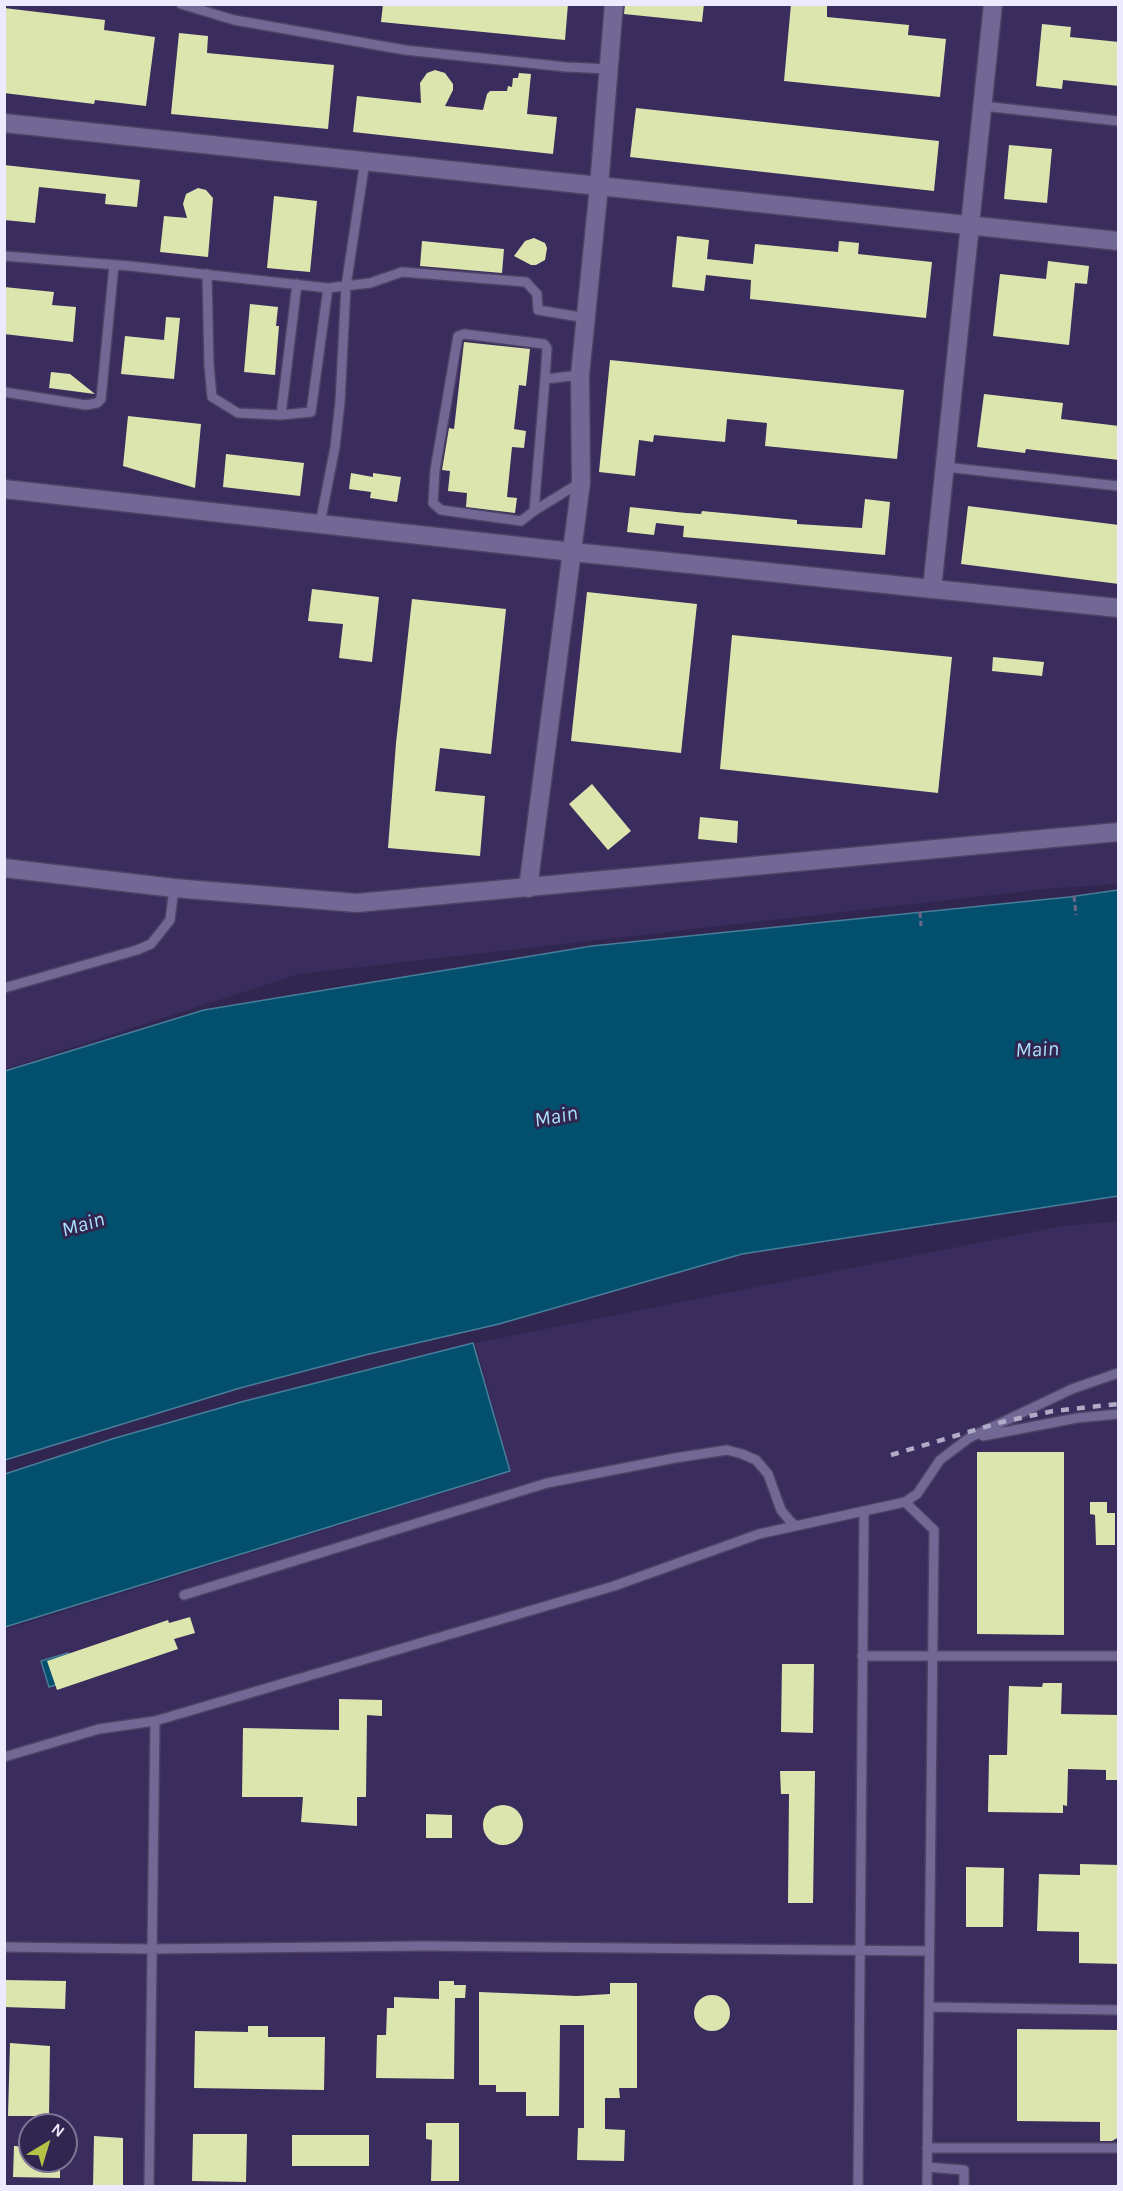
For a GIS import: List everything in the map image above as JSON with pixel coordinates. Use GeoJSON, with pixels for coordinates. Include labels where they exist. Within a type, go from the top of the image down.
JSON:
{"type":"FeatureCollection","features":[{"type":"Feature","properties":{"kind":"street"},"geometry":{"type":"LineString","coordinates":[[528,888],[581,482],[580,375],[614,4]]}},
{"type":"Feature","properties":{"kind":"street"},"geometry":{"type":"LineString","coordinates":[[932,589],[972,225],[993,4]]}},
{"type":"Feature","properties":{"kind":"street"},"geometry":{"type":"LineString","coordinates":[[4,123],[1119,241]]}},
{"type":"Feature","properties":{"kind":"street"},"geometry":{"type":"LineString","coordinates":[[4,489],[1119,609]]}},
{"type":"Feature","properties":{"kind":"street"},"geometry":{"type":"LineString","coordinates":[[4,868],[174,888],[357,903],[1119,832]]}},
{"type":"Feature","properties":{"kind":"lane"},"geometry":{"type":"LineString","coordinates":[[181,4],[234,20],[405,50],[566,67],[609,69]]}},
{"type":"Feature","properties":{"kind":"lane"},"geometry":{"type":"LineString","coordinates":[[983,106],[1119,121]]}},
{"type":"Feature","properties":{"kind":"lane"},"geometry":{"type":"LineString","coordinates":[[320,524],[335,447],[340,402],[346,286],[365,161]]}},
{"type":"Feature","properties":{"kind":"lane"},"geometry":{"type":"LineString","coordinates":[[4,256],[207,274],[328,288],[370,283],[402,272],[526,282],[537,294],[538,310],[586,318]]}},
{"type":"Feature","properties":{"kind":"lane"},"geometry":{"type":"LineString","coordinates":[[4,392],[86,405],[101,399],[114,265]]}},
{"type":"Feature","properties":{"kind":"lane"},"geometry":{"type":"LineString","coordinates":[[207,274],[212,397],[238,413],[281,415],[311,412],[328,288]]}},
{"type":"Feature","properties":{"kind":"lane"},"geometry":{"type":"LineString","coordinates":[[281,415],[297,284]]}},
{"type":"Feature","properties":{"kind":"lane"},"geometry":{"type":"LineString","coordinates":[[534,511],[547,348],[544,344],[464,334],[458,336],[435,470],[433,503],[441,510],[521,521],[581,482]]}},
{"type":"Feature","properties":{"kind":"lane"},"geometry":{"type":"LineString","coordinates":[[545,379],[580,375]]}},
{"type":"Feature","properties":{"kind":"lane"},"geometry":{"type":"LineString","coordinates":[[945,467],[1119,486]]}},
{"type":"Feature","properties":{"kind":"lane"},"geometry":{"type":"LineString","coordinates":[[4,988],[151,944],[170,920],[174,888]]}},
{"type":"Feature","properties":{"kind":"lane"},"geometry":{"type":"LineString","coordinates":[[4,1756],[99,1729],[155,1721],[614,1586],[759,1534],[905,1502],[917,1494],[940,1460],[969,1438],[1072,1389],[1119,1372]]}},
{"type":"Feature","properties":{"kind":"lane"},"geometry":{"type":"LineString","coordinates":[[969,1438],[1077,1418],[1119,1414]]}},
{"type":"Feature","properties":{"kind":"lane"},"geometry":{"type":"LineString","coordinates":[[184,1595],[547,1483],[727,1450],[756,1460],[768,1474],[781,1510],[796,1526]]}},
{"type":"Feature","properties":{"kind":"lane"},"geometry":{"type":"LineString","coordinates":[[905,1502],[934,1530],[927,2187]]}},
{"type":"Feature","properties":{"kind":"lane"},"geometry":{"type":"LineString","coordinates":[[858,2187],[864,1511]]}},
{"type":"Feature","properties":{"kind":"lane"},"geometry":{"type":"LineString","coordinates":[[862,1656],[1119,1656]]}},
{"type":"Feature","properties":{"kind":"lane"},"geometry":{"type":"LineString","coordinates":[[149,2187],[150,1949],[155,1721]]}},
{"type":"Feature","properties":{"kind":"lane"},"geometry":{"type":"LineString","coordinates":[[4,1947],[150,1949],[425,1946],[928,1951]]}},
{"type":"Feature","properties":{"kind":"lane"},"geometry":{"type":"LineString","coordinates":[[929,2007],[1119,2010]]}},
{"type":"Feature","properties":{"kind":"lane"},"geometry":{"type":"LineString","coordinates":[[927,2148],[1119,2148]]}},
{"type":"Feature","properties":{"kind":"lane"},"geometry":{"type":"LineString","coordinates":[[927,2167],[964,2170],[964,2187]]}},
{"type":"Feature","properties":{"kind":"path"},"geometry":{"type":"LineString","coordinates":[[1074,896],[1076,915]]}},
{"type":"Feature","properties":{"kind":"path"},"geometry":{"type":"LineString","coordinates":[[920,912],[921,926]]}},
{"type":"Feature","properties":{"kind":"shaded area"},"geometry":{"type":"Polygon","coordinates":[[[4,5],[1118,5],[1118,884],[1045,889],[299,974],[5,1069],[4,5]]]}},
{"type":"Feature","properties":{"kind":"shaded area"},"geometry":{"type":"Polygon","coordinates":[[[1118,1221],[1118,2186],[5,2186],[4,1630],[511,1472],[475,1343],[1063,1226],[1118,1221]]]}},
{"type":"Feature","properties":{"kind":"water","name":"Main"},"geometry":{"type":"Polygon","coordinates":[[[1118,890],[1118,1196],[742,1254],[499,1324],[369,1354],[240,1388],[5,1460],[5,1071],[204,1010],[592,946],[1118,890]]]}},
{"type":"Feature","properties":{"kind":"water"},"geometry":{"type":"Polygon","coordinates":[[[473,1343],[510,1471],[5,1627],[5,1474],[112,1439],[241,1402],[473,1343]]]}},
{"type":"Feature","properties":{"kind":"water"},"geometry":{"type":"Polygon","coordinates":[[[68,1653],[76,1679],[49,1687],[41,1661],[68,1653]]]}},
{"type":"Feature","properties":{"kind":"building"},"geometry":{"type":"Polygon","coordinates":[[[383,4],[568,4],[565,40],[381,22],[383,4]]]}},
{"type":"Feature","properties":{"kind":"building"},"geometry":{"type":"Polygon","coordinates":[[[625,4],[704,4],[702,22],[624,14],[625,4]]]}},
{"type":"Feature","properties":{"kind":"building"},"geometry":{"type":"Polygon","coordinates":[[[791,4],[827,6],[827,17],[909,25],[908,35],[946,39],[940,97],[784,81],[791,4]]]}},
{"type":"Feature","properties":{"kind":"building"},"geometry":{"type":"Polygon","coordinates":[[[4,8],[105,20],[104,30],[155,37],[146,106],[95,100],[94,104],[4,93],[4,8]]]}},
{"type":"Feature","properties":{"kind":"building"},"geometry":{"type":"Polygon","coordinates":[[[1042,24],[1071,27],[1070,37],[1119,42],[1119,86],[1063,80],[1062,89],[1036,86],[1042,24]]]}},
{"type":"Feature","properties":{"kind":"building"},"geometry":{"type":"Polygon","coordinates":[[[179,33],[208,36],[207,53],[334,65],[328,129],[171,114],[179,33]]]}},
{"type":"Feature","properties":{"kind":"building"},"geometry":{"type":"Polygon","coordinates":[[[435,70],[445,73],[453,84],[453,90],[445,106],[483,110],[490,91],[507,91],[508,86],[512,87],[513,78],[518,78],[519,73],[531,74],[527,114],[557,117],[553,154],[353,132],[357,96],[421,103],[420,83],[427,73],[435,70]]]}},
{"type":"Feature","properties":{"kind":"building"},"geometry":{"type":"Polygon","coordinates":[[[636,108],[939,141],[934,191],[630,157],[636,108]]]}},
{"type":"Feature","properties":{"kind":"building"},"geometry":{"type":"Polygon","coordinates":[[[1009,145],[1052,149],[1047,203],[1004,199],[1009,145]]]}},
{"type":"Feature","properties":{"kind":"building"},"geometry":{"type":"Polygon","coordinates":[[[4,165],[140,180],[137,207],[105,204],[106,194],[39,187],[35,223],[4,220],[4,165]]]}},
{"type":"Feature","properties":{"kind":"building"},"geometry":{"type":"Polygon","coordinates":[[[198,188],[206,190],[213,198],[208,257],[160,252],[164,216],[187,218],[183,204],[186,194],[198,188]]]}},
{"type":"Feature","properties":{"kind":"building"},"geometry":{"type":"Polygon","coordinates":[[[274,196],[317,201],[310,272],[267,268],[274,196]]]}},
{"type":"Feature","properties":{"kind":"building"},"geometry":{"type":"Polygon","coordinates":[[[677,236],[709,240],[707,259],[753,264],[755,244],[838,252],[839,241],[859,243],[858,254],[932,262],[926,318],[750,299],[751,280],[706,275],[704,291],[672,287],[677,236]]]}},
{"type":"Feature","properties":{"kind":"building"},"geometry":{"type":"Polygon","coordinates":[[[534,238],[545,243],[547,248],[545,260],[531,265],[514,256],[525,241],[534,238]]]}},
{"type":"Feature","properties":{"kind":"building"},"geometry":{"type":"Polygon","coordinates":[[[422,241],[504,249],[502,273],[420,266],[422,241]]]}},
{"type":"Feature","properties":{"kind":"building"},"geometry":{"type":"Polygon","coordinates":[[[1048,261],[1089,266],[1087,284],[1075,283],[1069,345],[993,336],[1000,274],[1046,279],[1048,261]]]}},
{"type":"Feature","properties":{"kind":"building"},"geometry":{"type":"Polygon","coordinates":[[[4,287],[54,292],[52,305],[76,307],[73,342],[4,334],[4,287]]]}},
{"type":"Feature","properties":{"kind":"building"},"geometry":{"type":"Polygon","coordinates":[[[250,304],[278,307],[276,326],[279,326],[275,375],[244,372],[250,304]]]}},
{"type":"Feature","properties":{"kind":"building"},"geometry":{"type":"Polygon","coordinates":[[[166,317],[180,318],[174,379],[121,374],[125,336],[164,340],[166,317]]]}},
{"type":"Feature","properties":{"kind":"building"},"geometry":{"type":"Polygon","coordinates":[[[464,342],[530,349],[526,386],[519,385],[514,429],[526,431],[524,448],[512,447],[507,497],[517,498],[515,513],[466,507],[467,493],[448,491],[450,471],[442,470],[449,428],[454,429],[464,342]]]}},
{"type":"Feature","properties":{"kind":"building"},"geometry":{"type":"Polygon","coordinates":[[[610,360],[904,390],[897,459],[765,446],[767,423],[727,419],[725,442],[654,435],[653,442],[639,440],[635,476],[599,472],[610,360]]]}},
{"type":"Feature","properties":{"kind":"building"},"geometry":{"type":"Polygon","coordinates":[[[51,372],[70,374],[95,394],[49,388],[51,372]]]}},
{"type":"Feature","properties":{"kind":"building"},"geometry":{"type":"Polygon","coordinates":[[[984,394],[1063,403],[1061,419],[1119,426],[1119,460],[1026,449],[1025,453],[977,447],[984,394]]]}},
{"type":"Feature","properties":{"kind":"building"},"geometry":{"type":"Polygon","coordinates":[[[128,416],[201,424],[195,488],[123,466],[128,416]]]}},
{"type":"Feature","properties":{"kind":"building"},"geometry":{"type":"Polygon","coordinates":[[[226,454],[304,463],[300,496],[223,487],[226,454]]]}},
{"type":"Feature","properties":{"kind":"building"},"geometry":{"type":"Polygon","coordinates":[[[351,473],[373,477],[373,473],[401,477],[397,502],[370,498],[371,492],[349,489],[351,473]]]}},
{"type":"Feature","properties":{"kind":"building"},"geometry":{"type":"Polygon","coordinates":[[[865,499],[890,502],[885,555],[683,537],[684,526],[656,523],[654,535],[627,532],[630,507],[701,514],[702,511],[797,520],[797,524],[862,528],[865,499]]]}},
{"type":"Feature","properties":{"kind":"building"},"geometry":{"type":"Polygon","coordinates":[[[968,506],[1119,525],[1119,584],[961,564],[968,506]]]}},
{"type":"Feature","properties":{"kind":"building"},"geometry":{"type":"Polygon","coordinates":[[[312,589],[379,597],[372,662],[339,658],[343,624],[308,621],[312,589]]]}},
{"type":"Feature","properties":{"kind":"building"},"geometry":{"type":"Polygon","coordinates":[[[587,592],[697,604],[681,753],[571,741],[587,592]]]}},
{"type":"Feature","properties":{"kind":"building"},"geometry":{"type":"Polygon","coordinates":[[[412,599],[506,609],[491,754],[440,748],[435,791],[485,796],[480,856],[388,848],[396,743],[412,599]]]}},
{"type":"Feature","properties":{"kind":"building"},"geometry":{"type":"Polygon","coordinates":[[[732,635],[952,657],[938,793],[720,769],[732,635]]]}},
{"type":"Feature","properties":{"kind":"building"},"geometry":{"type":"Polygon","coordinates":[[[993,657],[1044,662],[1042,676],[992,671],[993,657]]]}},
{"type":"Feature","properties":{"kind":"building"},"geometry":{"type":"Polygon","coordinates":[[[592,784],[631,831],[608,850],[569,804],[592,784]]]}},
{"type":"Feature","properties":{"kind":"building"},"geometry":{"type":"Polygon","coordinates":[[[700,817],[738,821],[737,843],[698,839],[700,817]]]}},
{"type":"Feature","properties":{"kind":"building"},"geometry":{"type":"Polygon","coordinates":[[[977,1452],[1064,1452],[1064,1635],[977,1634],[977,1452]]]}},
{"type":"Feature","properties":{"kind":"building"},"geometry":{"type":"Polygon","coordinates":[[[1090,1502],[1107,1502],[1107,1513],[1115,1513],[1115,1545],[1096,1545],[1095,1515],[1090,1514],[1090,1502]]]}},
{"type":"Feature","properties":{"kind":"building"},"geometry":{"type":"Polygon","coordinates":[[[190,1617],[195,1633],[174,1639],[178,1649],[57,1690],[47,1661],[168,1620],[169,1623],[190,1617]]]}},
{"type":"Feature","properties":{"kind":"building"},"geometry":{"type":"Polygon","coordinates":[[[782,1664],[814,1664],[813,1733],[781,1732],[782,1664]]]}},
{"type":"Feature","properties":{"kind":"building"},"geometry":{"type":"Polygon","coordinates":[[[1043,1683],[1062,1683],[1061,1714],[1119,1715],[1119,1780],[1106,1780],[1106,1770],[1068,1769],[1067,1806],[1063,1805],[1063,1813],[988,1812],[989,1755],[1007,1755],[1009,1686],[1042,1687],[1043,1683]]]}},
{"type":"Feature","properties":{"kind":"building"},"geometry":{"type":"Polygon","coordinates":[[[339,1699],[382,1700],[382,1716],[367,1715],[366,1797],[357,1797],[357,1826],[301,1822],[303,1797],[242,1797],[243,1728],[339,1730],[339,1699]]]}},
{"type":"Feature","properties":{"kind":"building"},"geometry":{"type":"Polygon","coordinates":[[[780,1771],[815,1771],[813,1903],[788,1903],[789,1794],[781,1794],[780,1771]]]}},
{"type":"Feature","properties":{"kind":"building"},"geometry":{"type":"Polygon","coordinates":[[[503,1805],[511,1806],[517,1811],[522,1817],[522,1833],[517,1839],[511,1844],[503,1845],[495,1844],[489,1839],[484,1833],[483,1825],[484,1817],[489,1811],[495,1806],[503,1805]]]}},
{"type":"Feature","properties":{"kind":"building"},"geometry":{"type":"Polygon","coordinates":[[[426,1814],[452,1815],[452,1838],[426,1838],[426,1814]]]}},
{"type":"Feature","properties":{"kind":"building"},"geometry":{"type":"Polygon","coordinates":[[[1080,1864],[1119,1865],[1119,1964],[1079,1963],[1079,1932],[1037,1931],[1039,1874],[1080,1875],[1080,1864]]]}},
{"type":"Feature","properties":{"kind":"building"},"geometry":{"type":"Polygon","coordinates":[[[966,1867],[1004,1868],[1003,1927],[966,1927],[966,1867]]]}},
{"type":"Feature","properties":{"kind":"building"},"geometry":{"type":"Polygon","coordinates":[[[4,1980],[66,1981],[65,2009],[4,2007],[4,1980]]]}},
{"type":"Feature","properties":{"kind":"building"},"geometry":{"type":"Polygon","coordinates":[[[439,1981],[454,1981],[454,1985],[466,1985],[465,1998],[455,1998],[454,2079],[376,2078],[377,2035],[386,2035],[387,2008],[394,2008],[394,1997],[439,1999],[439,1981]]]}},
{"type":"Feature","properties":{"kind":"building"},"geometry":{"type":"Polygon","coordinates":[[[610,1983],[637,1983],[637,2088],[619,2088],[620,2098],[605,2098],[605,2129],[625,2130],[624,2161],[577,2160],[578,2128],[584,2128],[584,2025],[560,2025],[559,2116],[526,2116],[526,2092],[496,2092],[496,2085],[479,2085],[479,1992],[577,1996],[610,1994],[610,1983]]]}},
{"type":"Feature","properties":{"kind":"building"},"geometry":{"type":"Polygon","coordinates":[[[712,1995],[725,2000],[730,2013],[725,2026],[712,2031],[699,2026],[694,2013],[699,2000],[712,1995]]]}},
{"type":"Feature","properties":{"kind":"building"},"geometry":{"type":"Polygon","coordinates":[[[248,2026],[268,2026],[268,2037],[325,2037],[324,2090],[194,2088],[195,2031],[248,2032],[248,2026]]]}},
{"type":"Feature","properties":{"kind":"building"},"geometry":{"type":"Polygon","coordinates":[[[1017,2029],[1119,2030],[1119,2137],[1112,2141],[1100,2141],[1100,2122],[1017,2121],[1017,2029]]]}},
{"type":"Feature","properties":{"kind":"building"},"geometry":{"type":"Polygon","coordinates":[[[10,2043],[50,2046],[49,2113],[18,2113],[18,2116],[8,2116],[10,2043]]]}},
{"type":"Feature","properties":{"kind":"building"},"geometry":{"type":"Polygon","coordinates":[[[426,2123],[459,2123],[459,2181],[431,2181],[432,2140],[426,2139],[426,2123]]]}},
{"type":"Feature","properties":{"kind":"building"},"geometry":{"type":"Polygon","coordinates":[[[193,2134],[247,2134],[246,2182],[192,2181],[193,2134]]]}},
{"type":"Feature","properties":{"kind":"building"},"geometry":{"type":"Polygon","coordinates":[[[292,2135],[369,2135],[369,2166],[292,2166],[292,2135]]]}},
{"type":"Feature","properties":{"kind":"building"},"geometry":{"type":"Polygon","coordinates":[[[94,2136],[123,2138],[123,2187],[93,2187],[94,2136]]]}},
{"type":"Feature","properties":{"kind":"building"},"geometry":{"type":"Polygon","coordinates":[[[14,2146],[18,2146],[18,2173],[60,2173],[60,2178],[13,2177],[14,2146]]]}},
{"type":"Feature","properties":{"kind":"railway"},"geometry":{"type":"LineString","coordinates":[[891,1455],[1002,1422],[1053,1411],[1118,1404]]}}]}
